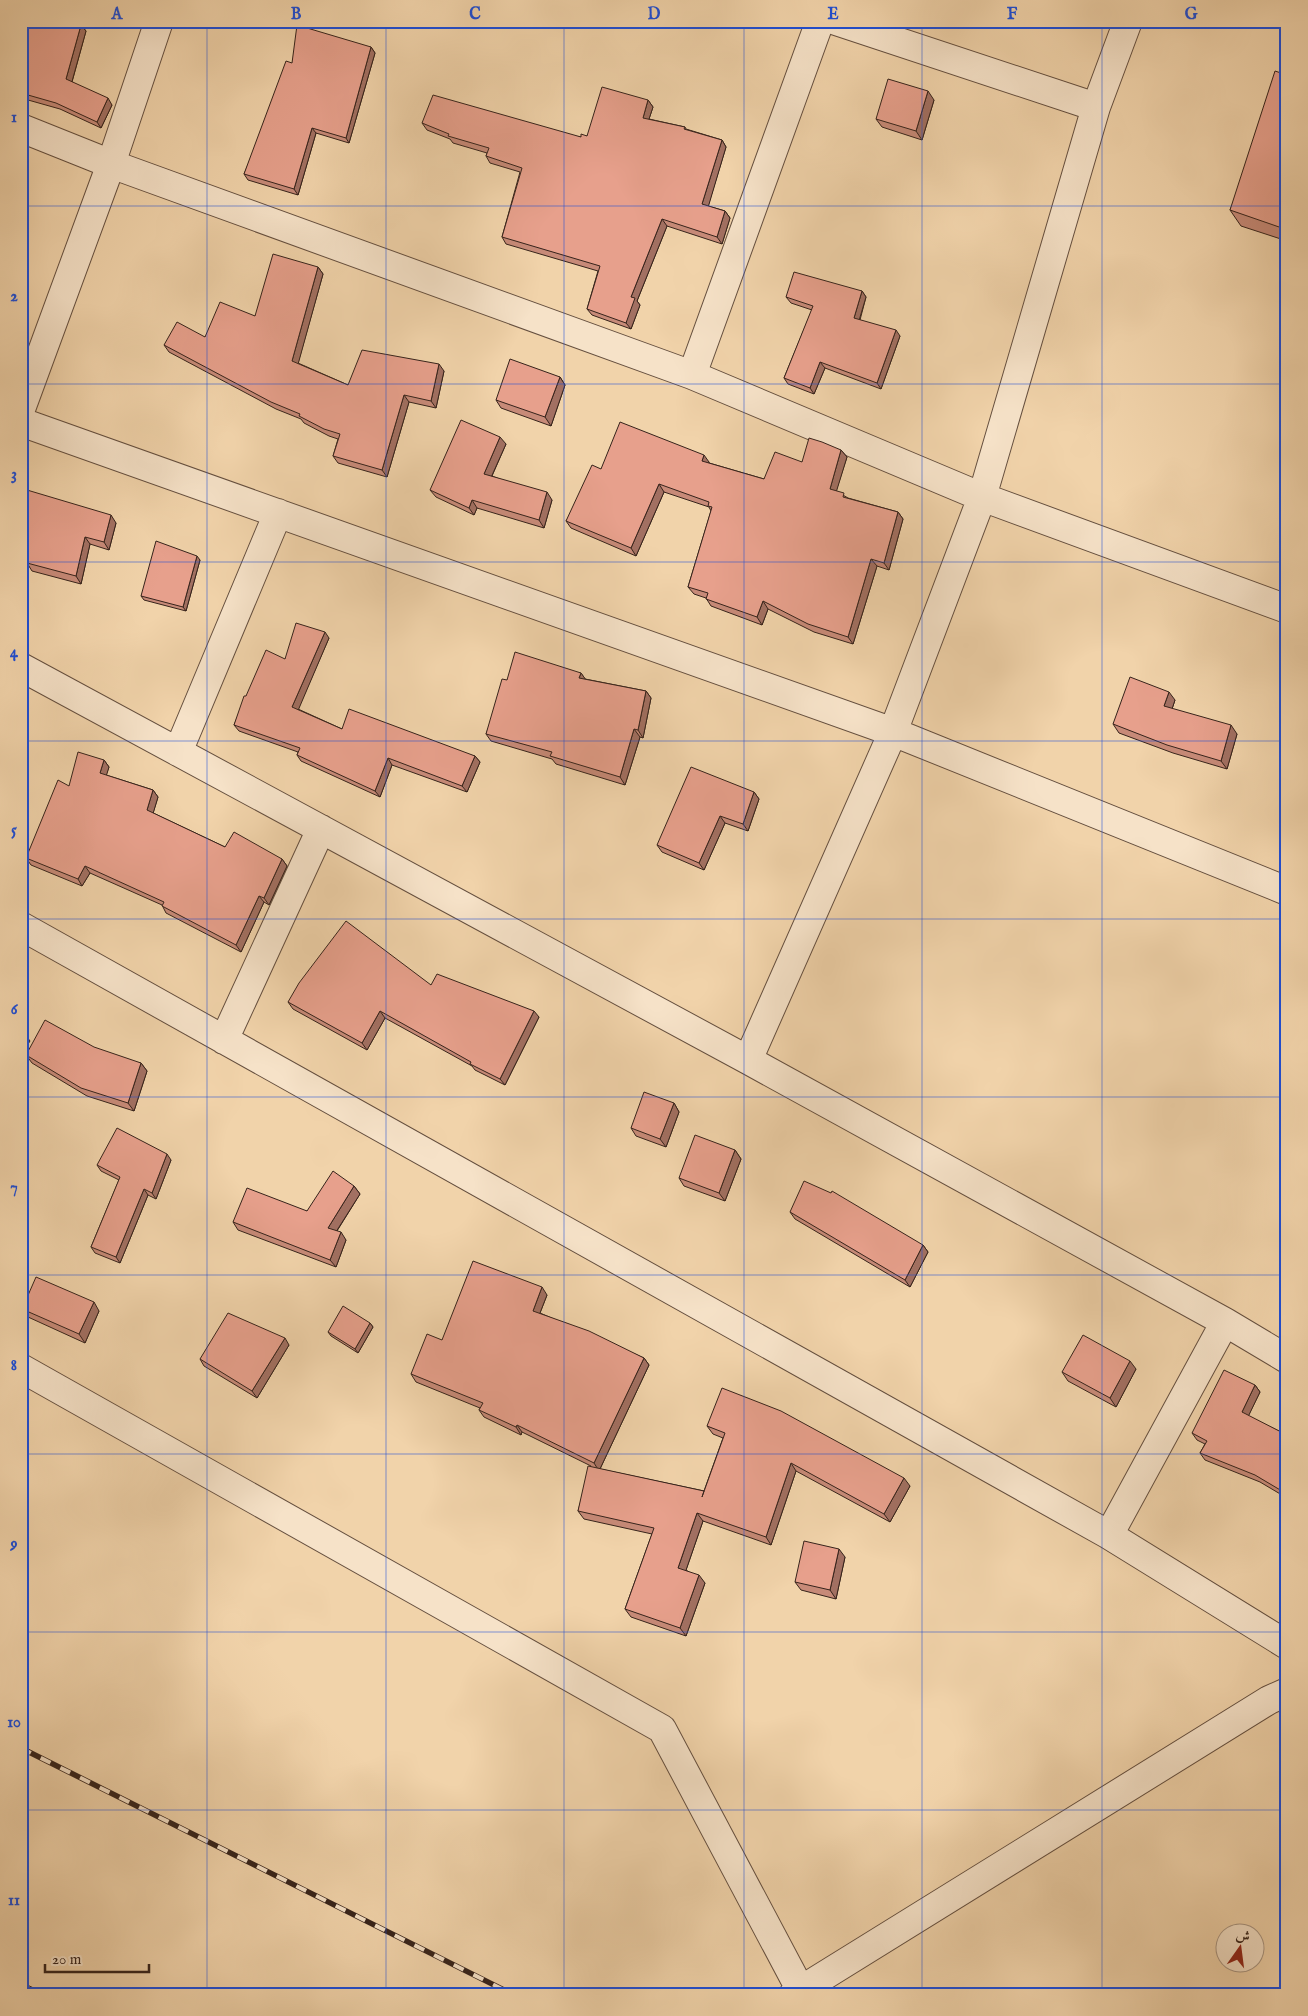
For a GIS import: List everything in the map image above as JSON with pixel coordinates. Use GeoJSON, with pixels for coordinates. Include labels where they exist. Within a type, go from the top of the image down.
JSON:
{"type":"FeatureCollection","features":[{"type":"Feature","properties":{"kind":"street"},"geometry":{"type":"LineString","coordinates":[[21,409],[111,164],[159,21]]}},
{"type":"Feature","properties":{"kind":"street"},"geometry":{"type":"LineString","coordinates":[[692,375],[820,21]]}},
{"type":"Feature","properties":{"kind":"street"},"geometry":{"type":"LineString","coordinates":[[836,21],[1096,107]]}},
{"type":"Feature","properties":{"kind":"street"},"geometry":{"type":"LineString","coordinates":[[748,1060],[893,732],[982,497],[1096,107],[1128,21]]}},
{"type":"Feature","properties":{"kind":"street"},"geometry":{"type":"LineString","coordinates":[[21,128],[111,164],[692,375],[982,497],[1287,609]]}},
{"type":"Feature","properties":{"kind":"street"},"geometry":{"type":"LineString","coordinates":[[21,422],[893,732],[1287,891]]}},
{"type":"Feature","properties":{"kind":"street"},"geometry":{"type":"LineString","coordinates":[[178,752],[278,513]]}},
{"type":"Feature","properties":{"kind":"street"},"geometry":{"type":"LineString","coordinates":[[21,667],[748,1060],[1225,1322],[1287,1359]]}},
{"type":"Feature","properties":{"kind":"street"},"geometry":{"type":"LineString","coordinates":[[224,1040],[321,829]]}},
{"type":"Feature","properties":{"kind":"street"},"geometry":{"type":"LineString","coordinates":[[21,926],[1109,1536],[1287,1645]]}},
{"type":"Feature","properties":{"kind":"street"},"geometry":{"type":"LineString","coordinates":[[1109,1536],[1225,1322]]}},
{"type":"Feature","properties":{"kind":"street"},"geometry":{"type":"LineString","coordinates":[[21,1368],[662,1729],[797,1993],[1269,1700],[1287,1692]]}},
{"type":"Feature","properties":{"kind":"building"},"geometry":{"type":"Polygon","coordinates":[[[21,21],[71,21],[81,25],[66,79],[108,98],[97,122],[56,103],[21,93],[21,21]]]}},
{"type":"Feature","properties":{"kind":"building"},"geometry":{"type":"Polygon","coordinates":[[[297,25],[371,47],[346,138],[312,128],[294,189],[244,174],[286,61],[292,63],[297,25]]]}},
{"type":"Feature","properties":{"kind":"building"},"geometry":{"type":"Polygon","coordinates":[[[1275,71],[1287,75],[1287,213],[1282,228],[1230,210],[1275,71]]]}},
{"type":"Feature","properties":{"kind":"building"},"geometry":{"type":"Polygon","coordinates":[[[888,79],[928,91],[916,131],[876,119],[888,79]]]}},
{"type":"Feature","properties":{"kind":"building"},"geometry":{"type":"Polygon","coordinates":[[[602,87],[648,100],[643,118],[685,127],[684,129],[722,140],[702,204],[725,211],[717,237],[662,219],[631,297],[635,298],[626,323],[587,309],[600,266],[502,237],[522,168],[486,156],[489,148],[448,136],[449,134],[422,123],[433,95],[581,137],[581,134],[587,136],[602,87]]]}},
{"type":"Feature","properties":{"kind":"building"},"geometry":{"type":"Polygon","coordinates":[[[273,254],[318,267],[292,361],[348,385],[362,350],[439,364],[431,401],[404,395],[382,470],[333,456],[340,434],[324,429],[299,416],[300,414],[271,402],[164,345],[177,322],[205,337],[220,302],[255,316],[273,254]]]}},
{"type":"Feature","properties":{"kind":"building"},"geometry":{"type":"Polygon","coordinates":[[[794,272],[862,291],[854,318],[896,330],[877,383],[820,362],[810,388],[784,378],[813,306],[786,297],[794,272]]]}},
{"type":"Feature","properties":{"kind":"building"},"geometry":{"type":"Polygon","coordinates":[[[510,359],[560,377],[545,417],[496,400],[510,359]]]}},
{"type":"Feature","properties":{"kind":"building"},"geometry":{"type":"Polygon","coordinates":[[[461,420],[500,437],[484,474],[547,492],[539,520],[472,500],[469,508],[430,490],[461,420]]]}},
{"type":"Feature","properties":{"kind":"building"},"geometry":{"type":"Polygon","coordinates":[[[620,422],[704,455],[702,461],[764,479],[775,452],[802,462],[809,438],[841,450],[830,489],[844,493],[843,497],[898,512],[884,563],[871,559],[848,637],[808,624],[763,601],[757,617],[706,599],[708,593],[688,587],[712,507],[708,506],[709,502],[659,484],[631,548],[566,521],[592,465],[601,469],[620,422]]]}},
{"type":"Feature","properties":{"kind":"building"},"geometry":{"type":"Polygon","coordinates":[[[27,490],[111,515],[104,542],[85,537],[76,576],[27,563],[28,558],[21,555],[21,504],[27,490]]]}},
{"type":"Feature","properties":{"kind":"building"},"geometry":{"type":"Polygon","coordinates":[[[156,541],[197,556],[183,607],[141,596],[156,541]]]}},
{"type":"Feature","properties":{"kind":"building"},"geometry":{"type":"Polygon","coordinates":[[[296,623],[325,632],[292,707],[342,729],[349,709],[475,756],[462,786],[388,758],[375,791],[297,755],[300,748],[234,725],[244,696],[246,696],[266,650],[285,659],[296,623]]]}},
{"type":"Feature","properties":{"kind":"building"},"geometry":{"type":"Polygon","coordinates":[[[515,652],[581,673],[579,678],[646,691],[638,730],[634,729],[620,777],[550,756],[552,752],[486,734],[502,679],[507,680],[515,652]]]}},
{"type":"Feature","properties":{"kind":"building"},"geometry":{"type":"Polygon","coordinates":[[[1130,677],[1169,692],[1164,706],[1231,725],[1221,761],[1167,745],[1113,724],[1130,677]]]}},
{"type":"Feature","properties":{"kind":"building"},"geometry":{"type":"Polygon","coordinates":[[[78,752],[104,760],[100,773],[153,790],[147,810],[225,847],[234,832],[282,859],[264,898],[259,896],[236,945],[162,906],[164,902],[85,866],[78,879],[26,858],[58,780],[69,786],[78,752]]]}},
{"type":"Feature","properties":{"kind":"building"},"geometry":{"type":"Polygon","coordinates":[[[691,767],[754,792],[743,824],[720,816],[699,863],[657,845],[691,767]]]}},
{"type":"Feature","properties":{"kind":"building"},"geometry":{"type":"Polygon","coordinates":[[[346,921],[431,985],[437,974],[534,1011],[500,1079],[470,1064],[471,1062],[380,1011],[362,1043],[288,1002],[299,983],[346,921]]]}},
{"type":"Feature","properties":{"kind":"building"},"geometry":{"type":"Polygon","coordinates":[[[45,1020],[94,1047],[141,1063],[128,1103],[81,1088],[26,1055],[45,1020]]]}},
{"type":"Feature","properties":{"kind":"building"},"geometry":{"type":"Polygon","coordinates":[[[644,1092],[674,1103],[660,1139],[631,1128],[644,1092]]]}},
{"type":"Feature","properties":{"kind":"building"},"geometry":{"type":"Polygon","coordinates":[[[117,1128],[167,1154],[152,1193],[144,1189],[116,1257],[91,1247],[120,1177],[97,1165],[117,1128]]]}},
{"type":"Feature","properties":{"kind":"building"},"geometry":{"type":"Polygon","coordinates":[[[695,1135],[735,1150],[719,1193],[679,1178],[695,1135]]]}},
{"type":"Feature","properties":{"kind":"building"},"geometry":{"type":"Polygon","coordinates":[[[333,1171],[354,1186],[328,1228],[341,1232],[330,1260],[233,1222],[247,1188],[307,1211],[333,1171]]]}},
{"type":"Feature","properties":{"kind":"building"},"geometry":{"type":"Polygon","coordinates":[[[804,1181],[831,1193],[832,1191],[923,1245],[905,1280],[790,1212],[804,1181]]]}},
{"type":"Feature","properties":{"kind":"building"},"geometry":{"type":"Polygon","coordinates":[[[473,1261],[542,1287],[533,1311],[589,1331],[644,1358],[594,1463],[517,1425],[516,1427],[479,1410],[483,1403],[411,1374],[427,1334],[442,1340],[473,1261]]]}},
{"type":"Feature","properties":{"kind":"building"},"geometry":{"type":"Polygon","coordinates":[[[36,1277],[94,1302],[79,1334],[22,1309],[36,1277]]]}},
{"type":"Feature","properties":{"kind":"building"},"geometry":{"type":"Polygon","coordinates":[[[343,1306],[370,1323],[355,1349],[328,1332],[343,1306]]]}},
{"type":"Feature","properties":{"kind":"building"},"geometry":{"type":"Polygon","coordinates":[[[228,1313],[285,1338],[252,1391],[200,1359],[228,1313]]]}},
{"type":"Feature","properties":{"kind":"building"},"geometry":{"type":"Polygon","coordinates":[[[1083,1335],[1130,1361],[1110,1398],[1062,1372],[1083,1335]]]}},
{"type":"Feature","properties":{"kind":"building"},"geometry":{"type":"Polygon","coordinates":[[[1224,1370],[1255,1385],[1242,1412],[1287,1435],[1287,1494],[1255,1475],[1200,1453],[1207,1441],[1192,1433],[1224,1370]]]}},
{"type":"Feature","properties":{"kind":"building"},"geometry":{"type":"Polygon","coordinates":[[[722,1388],[781,1411],[904,1478],[884,1514],[791,1463],[766,1537],[697,1513],[678,1568],[699,1575],[680,1628],[625,1609],[654,1528],[578,1511],[588,1466],[704,1491],[702,1497],[725,1433],[707,1426],[722,1388]]]}},
{"type":"Feature","properties":{"kind":"building"},"geometry":{"type":"Polygon","coordinates":[[[804,1541],[839,1549],[830,1590],[795,1582],[804,1541]]]}},
{"type":"Feature","properties":{"kind":"building"},"geometry":{"type":"Polygon","coordinates":[[[21,1982],[40,1991],[38,1995],[21,1995],[21,1982]]]}},
{"type":"Feature","properties":{"kind":"railway"},"geometry":{"type":"LineString","coordinates":[[21,1748],[514,1995]]}}]}
